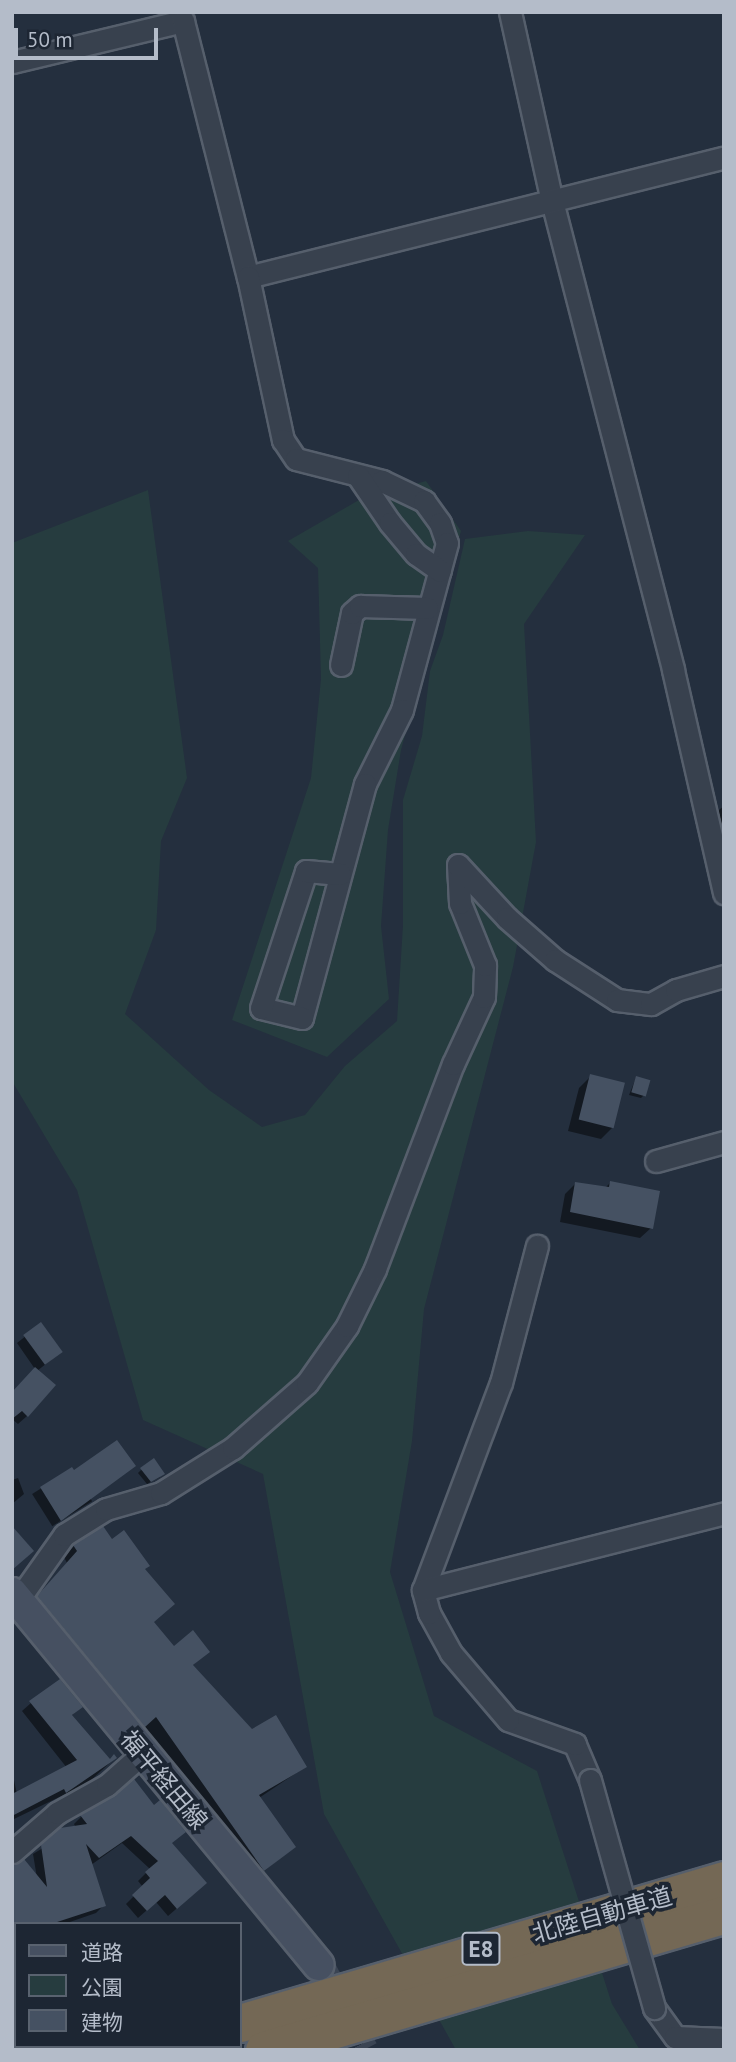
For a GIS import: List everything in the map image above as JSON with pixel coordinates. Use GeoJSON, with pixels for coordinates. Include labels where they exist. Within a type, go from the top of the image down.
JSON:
{"type":"FeatureCollection","features":[{"type":"Feature","properties":{"kind":"highway","name":"北陸自動車道"},"geometry":{"type":"LineString","coordinates":[[242,2022],[724,1880]]}},
{"type":"Feature","properties":{"kind":"highway","name":"北陸自動車道"},"geometry":{"type":"LineString","coordinates":[[264,2050],[724,1915]]}},
{"type":"Feature","properties":{"kind":"main road","name":"福平経田線"},"geometry":{"type":"LineString","coordinates":[[15,1596],[142,1754],[319,1965]]}},
{"type":"Feature","properties":{"kind":"street"},"geometry":{"type":"LineString","coordinates":[[510,12],[552,201],[673,670],[724,893]]}},
{"type":"Feature","properties":{"kind":"street"},"geometry":{"type":"LineString","coordinates":[[12,62],[183,21],[248,276],[283,440],[296,459],[382,481],[424,501],[440,523],[447,543],[440,570],[427,608],[401,709],[365,784],[302,1018],[261,1008],[306,871],[340,874]]}},
{"type":"Feature","properties":{"kind":"street"},"geometry":{"type":"LineString","coordinates":[[248,276],[724,157]]}},
{"type":"Feature","properties":{"kind":"street"},"geometry":{"type":"LineString","coordinates":[[358,476],[407,544],[440,570]]}},
{"type":"Feature","properties":{"kind":"street"},"geometry":{"type":"LineString","coordinates":[[341,665],[352,613],[360,607],[427,608]]}},
{"type":"Feature","properties":{"kind":"street"},"geometry":{"type":"LineString","coordinates":[[15,1596],[64,1535],[106,1508],[161,1493],[233,1448],[307,1383],[347,1326],[375,1269],[453,1064],[484,997],[485,965],[460,903],[458,865],[507,919],[555,960],[617,1000],[651,1004],[676,990],[724,976]]}},
{"type":"Feature","properties":{"kind":"street"},"geometry":{"type":"LineString","coordinates":[[656,1161],[724,1142]]}},
{"type":"Feature","properties":{"kind":"street"},"geometry":{"type":"LineString","coordinates":[[537,1246],[501,1383],[424,1590],[429,1613],[452,1653],[508,1720],[575,1744],[590,1780],[654,2008],[675,2038],[724,2039]]}},
{"type":"Feature","properties":{"kind":"street"},"geometry":{"type":"LineString","coordinates":[[424,1590],[724,1513]]}},
{"type":"Feature","properties":{"kind":"street"},"geometry":{"type":"LineString","coordinates":[[12,1852],[57,1814],[107,1785],[142,1754]]}},
{"type":"Feature","properties":{"kind":"green space"},"geometry":{"type":"Polygon","coordinates":[[[426,481],[461,531],[401,750],[388,830],[381,926],[389,999],[327,1057],[232,1020],[311,778],[321,679],[318,568],[288,541],[359,500],[426,481]]]}},
{"type":"Feature","properties":{"kind":"green space"},"geometry":{"type":"Polygon","coordinates":[[[148,490],[187,778],[161,841],[156,930],[125,1014],[209,1090],[262,1127],[305,1115],[345,1066],[397,1021],[403,925],[403,800],[422,736],[430,671],[443,635],[465,539],[528,531],[585,535],[524,624],[536,842],[513,967],[424,1309],[412,1441],[390,1572],[434,1716],[537,1771],[612,2004],[640,2050],[456,2050],[324,1814],[263,1474],[143,1420],[77,1190],[12,1081],[12,543],[148,490]]]}},
{"type":"Feature","properties":{"kind":"building"},"geometry":{"type":"Polygon","coordinates":[[[590,1074],[625,1083],[614,1128],[579,1120],[590,1074]]]}},
{"type":"Feature","properties":{"kind":"building"},"geometry":{"type":"Polygon","coordinates":[[[636,1076],[650,1080],[646,1096],[631,1092],[636,1076]]]}},
{"type":"Feature","properties":{"kind":"building"},"geometry":{"type":"Polygon","coordinates":[[[610,1181],[660,1191],[653,1229],[570,1212],[575,1182],[609,1187],[610,1181]]]}},
{"type":"Feature","properties":{"kind":"building"},"geometry":{"type":"Polygon","coordinates":[[[41,1322],[63,1352],[45,1365],[23,1335],[41,1322]]]}},
{"type":"Feature","properties":{"kind":"building"},"geometry":{"type":"Polygon","coordinates":[[[35,1367],[56,1385],[28,1417],[22,1411],[12,1419],[12,1392],[35,1367]]]}},
{"type":"Feature","properties":{"kind":"building"},"geometry":{"type":"Polygon","coordinates":[[[117,1440],[136,1466],[61,1521],[40,1487],[72,1467],[74,1470],[117,1440]]]}},
{"type":"Feature","properties":{"kind":"building"},"geometry":{"type":"Polygon","coordinates":[[[154,1458],[165,1474],[151,1482],[140,1468],[154,1458]]]}},
{"type":"Feature","properties":{"kind":"building"},"geometry":{"type":"Polygon","coordinates":[[[12,1526],[34,1551],[12,1570],[12,1526]]]}},
{"type":"Feature","properties":{"kind":"building"},"geometry":{"type":"Polygon","coordinates":[[[103,1526],[112,1539],[124,1530],[150,1566],[145,1569],[175,1604],[154,1622],[174,1646],[193,1630],[210,1652],[193,1665],[252,1729],[276,1715],[307,1767],[259,1795],[296,1847],[264,1871],[156,1717],[145,1727],[37,1596],[77,1551],[73,1545],[103,1526]]]}},
{"type":"Feature","properties":{"kind":"building"},"geometry":{"type":"Polygon","coordinates":[[[60,1679],[83,1707],[72,1715],[110,1759],[114,1754],[117,1758],[66,1793],[64,1789],[12,1816],[12,1794],[77,1760],[29,1701],[60,1679]]]}},
{"type":"Feature","properties":{"kind":"building"},"geometry":{"type":"Polygon","coordinates":[[[134,1779],[154,1805],[160,1800],[186,1832],[172,1843],[207,1883],[177,1909],[165,1895],[147,1911],[132,1895],[150,1878],[145,1872],[158,1861],[131,1836],[99,1858],[86,1844],[106,1906],[57,1922],[12,1924],[12,1866],[24,1859],[47,1887],[41,1845],[60,1828],[87,1824],[80,1815],[134,1779]]]}},
{"type":"Feature","properties":{"kind":"tunnel"},"geometry":{"type":"LineString","coordinates":[[319,1965],[363,2050]]}}]}
